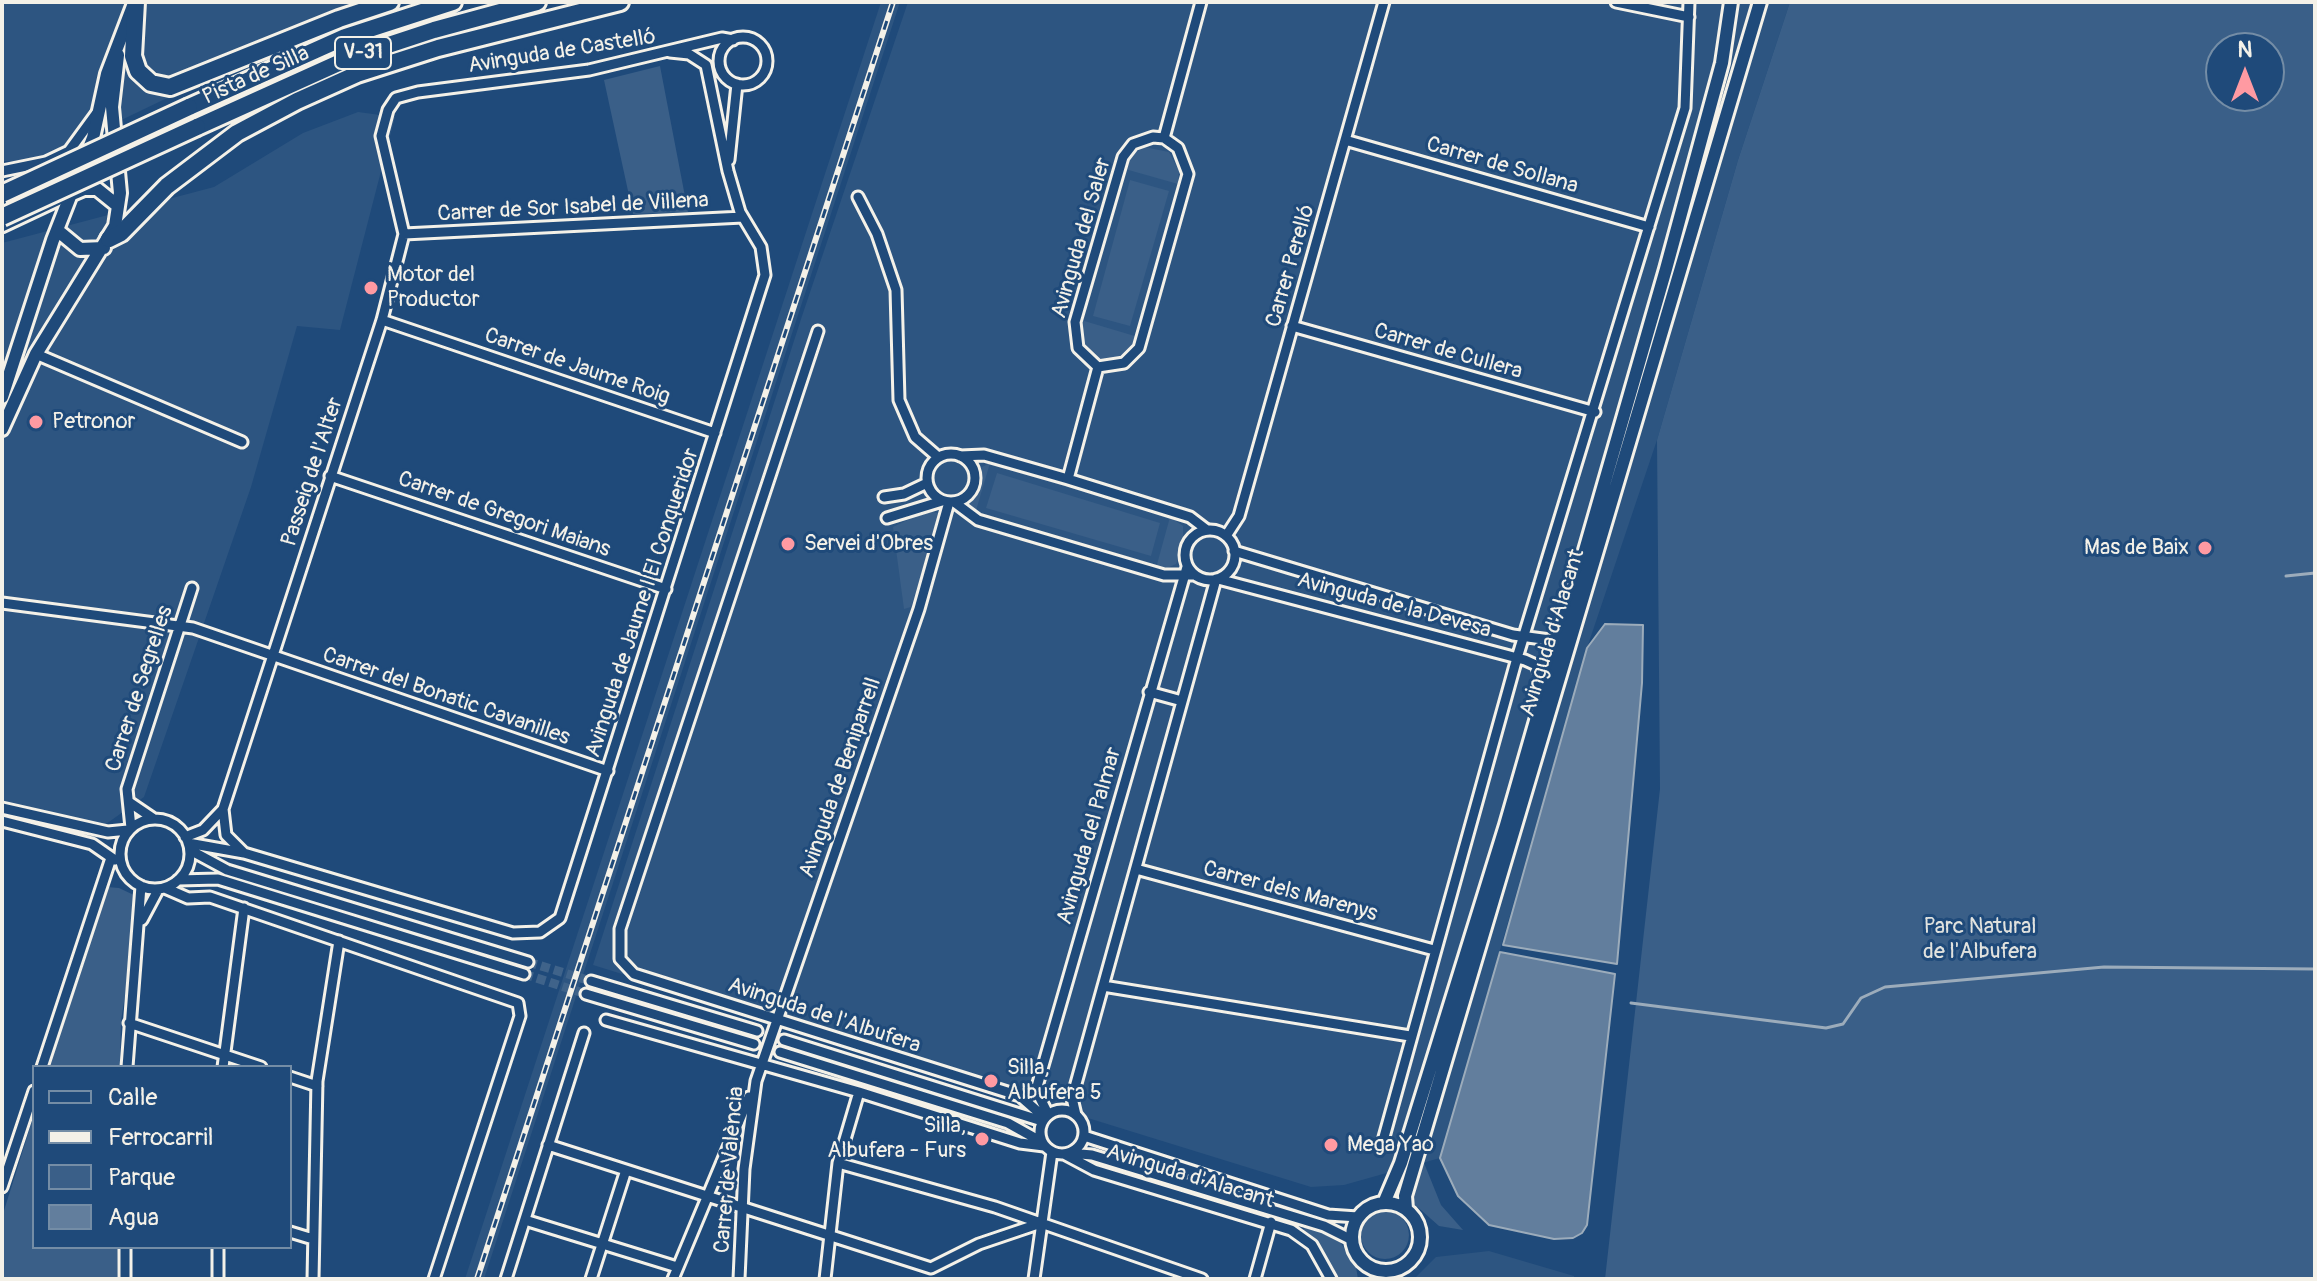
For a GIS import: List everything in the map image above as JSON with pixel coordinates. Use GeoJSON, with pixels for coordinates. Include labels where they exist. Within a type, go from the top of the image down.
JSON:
{"type":"FeatureCollection","features":[{"type":"Feature","properties":{"kind":"highway"},"geometry":{"type":"LineString","coordinates":[[136,2],[133,56],[138,71],[151,83],[170,87],[339,19],[390,2]]}},
{"type":"Feature","properties":{"kind":"highway","name":"Pista de Silla"},"geometry":{"type":"LineString","coordinates":[[2,194],[345,37],[453,2]]}},
{"type":"Feature","properties":{"kind":"highway","name":"Pista de Silla"},"geometry":{"type":"LineString","coordinates":[[2,217],[352,57],[434,30],[537,2]]}},
{"type":"Feature","properties":{"kind":"highway"},"geometry":{"type":"LineString","coordinates":[[106,243],[121,233],[167,186],[237,133],[297,101],[357,74],[438,48],[620,2]]}},
{"type":"Feature","properties":{"kind":"main road"},"geometry":{"type":"LineString","coordinates":[[2,397],[57,230],[93,138],[107,74],[136,2]]}},
{"type":"Feature","properties":{"kind":"main road","name":"Avinguda d'Alacant"},"geometry":{"type":"LineString","coordinates":[[1384,1203],[1401,1163],[1545,688],[1722,63],[1731,2]]}},
{"type":"Feature","properties":{"kind":"main road","name":"Avinguda d'Alacant"},"geometry":{"type":"LineString","coordinates":[[1406,1209],[1410,1181],[1760,2]]}},
{"type":"Feature","properties":{"kind":"main road"},"geometry":{"type":"LineString","coordinates":[[2,429],[36,354],[106,243],[118,206],[112,107],[118,52]]}},
{"type":"Feature","properties":{"kind":"main road"},"geometry":{"type":"LineString","coordinates":[[70,195],[84,189],[97,189],[118,206]]}},
{"type":"Feature","properties":{"kind":"main road"},"geometry":{"type":"LineString","coordinates":[[57,230],[80,249],[106,243]]}},
{"type":"Feature","properties":{"kind":"main road"},"geometry":{"type":"LineString","coordinates":[[1364,1263],[1390,1274],[1413,1259],[1420,1240],[1416,1220],[1406,1209],[1384,1203],[1369,1207],[1358,1217],[1352,1240],[1364,1263],[1364,1279]]}},
{"type":"Feature","properties":{"kind":"street"},"geometry":{"type":"LineString","coordinates":[[1068,479],[1098,367],[1124,363],[1135,355],[1143,335],[1188,174],[1178,148],[1164,138],[1201,2]]}},
{"type":"Feature","properties":{"kind":"street","name":"Carrer Perelló"},"geometry":{"type":"LineString","coordinates":[[1226,536],[1239,516],[1384,2]]}},
{"type":"Feature","properties":{"kind":"street"},"geometry":{"type":"LineString","coordinates":[[1616,2],[1689,17]]}},
{"type":"Feature","properties":{"kind":"street","name":"Avinguda d'Alacant"},"geometry":{"type":"LineString","coordinates":[[1384,1137],[1517,658],[1595,412],[1685,108],[1689,2]]}},
{"type":"Feature","properties":{"kind":"street","name":"Avinguda de Castelló"},"geometry":{"type":"LineString","coordinates":[[396,98],[589,70],[722,38],[733,40]]}},
{"type":"Feature","properties":{"kind":"street"},"geometry":{"type":"LineString","coordinates":[[714,90],[724,76],[720,56],[733,40],[756,41],[767,61],[758,80],[737,84],[724,76]]}},
{"type":"Feature","properties":{"kind":"street"},"geometry":{"type":"LineString","coordinates":[[670,52],[689,54],[706,65],[714,90],[728,171],[743,217]]}},
{"type":"Feature","properties":{"kind":"street"},"geometry":{"type":"LineString","coordinates":[[728,171],[737,84]]}},
{"type":"Feature","properties":{"kind":"street","name":"Passeig de l'Alter"},"geometry":{"type":"LineString","coordinates":[[223,809],[382,320],[404,234],[381,136],[382,124],[396,98]]}},
{"type":"Feature","properties":{"kind":"street"},"geometry":{"type":"LineString","coordinates":[[2,171],[46,162],[69,151],[98,111]]}},
{"type":"Feature","properties":{"kind":"street","name":"Avinguda del Saler"},"geometry":{"type":"LineString","coordinates":[[1098,367],[1090,363],[1078,348],[1075,322],[1123,157],[1140,140],[1164,138]]}},
{"type":"Feature","properties":{"kind":"street","name":"Carrer de Sollana"},"geometry":{"type":"LineString","coordinates":[[1345,140],[1649,227]]}},
{"type":"Feature","properties":{"kind":"street"},"geometry":{"type":"LineString","coordinates":[[2,227],[70,195]]}},
{"type":"Feature","properties":{"kind":"street"},"geometry":{"type":"LineString","coordinates":[[858,197],[877,234],[896,290],[899,400],[915,437],[938,457],[984,455],[1190,517],[1207,530],[1226,536],[1234,551],[1230,569],[1217,579],[1072,1098],[1084,1136],[1078,1147],[1066,1153]]}},
{"type":"Feature","properties":{"kind":"street","name":"Carrer de Sor Isabel de Villena"},"geometry":{"type":"LineString","coordinates":[[404,234],[743,217]]}},
{"type":"Feature","properties":{"kind":"street","name":"Avinguda de Jaume I El Conqueridor"},"geometry":{"type":"LineString","coordinates":[[244,853],[513,933],[540,932],[560,918],[765,275],[761,247],[743,217]]}},
{"type":"Feature","properties":{"kind":"street","name":"Carrer de Jaume Roig"},"geometry":{"type":"LineString","coordinates":[[382,320],[715,433]]}},
{"type":"Feature","properties":{"kind":"street","name":"Carrer de Cullera"},"geometry":{"type":"LineString","coordinates":[[1292,326],[1595,412]]}},
{"type":"Feature","properties":{"kind":"street","name":"Avinguda de l'Albufera"},"geometry":{"type":"LineString","coordinates":[[818,331],[620,929],[620,959],[634,974],[1020,1096],[1045,1118]]}},
{"type":"Feature","properties":{"kind":"street"},"geometry":{"type":"LineString","coordinates":[[36,354],[242,442]]}},
{"type":"Feature","properties":{"kind":"street"},"geometry":{"type":"LineString","coordinates":[[887,518],[969,494],[975,481],[973,469],[960,456]]}},
{"type":"Feature","properties":{"kind":"street"},"geometry":{"type":"LineString","coordinates":[[927,483],[928,469],[938,457]]}},
{"type":"Feature","properties":{"kind":"street","name":"Carrer de Gregori Maians"},"geometry":{"type":"LineString","coordinates":[[330,476],[666,589]]}},
{"type":"Feature","properties":{"kind":"street"},"geometry":{"type":"LineString","coordinates":[[927,483],[948,502],[978,520],[1164,575],[1188,572],[1217,579]]}},
{"type":"Feature","properties":{"kind":"street"},"geometry":{"type":"LineString","coordinates":[[884,497],[904,494],[927,483]]}},
{"type":"Feature","properties":{"kind":"street","name":"Avinguda de Beniparrell"},"geometry":{"type":"LineString","coordinates":[[762,1065],[947,521],[948,502]]}},
{"type":"Feature","properties":{"kind":"street"},"geometry":{"type":"LineString","coordinates":[[1188,572],[1186,546],[1198,533],[1207,530]]}},
{"type":"Feature","properties":{"kind":"street","name":"Avinguda de la Devesa"},"geometry":{"type":"LineString","coordinates":[[1234,551],[1525,637],[1550,640],[1560,635]]}},
{"type":"Feature","properties":{"kind":"street","name":"Avinguda del Palmar"},"geometry":{"type":"LineString","coordinates":[[1045,1118],[1036,1090],[1149,692],[1188,572]]}},
{"type":"Feature","properties":{"kind":"street","name":"Avinguda de la Devesa"},"geometry":{"type":"LineString","coordinates":[[1217,579],[1517,658],[1536,665],[1545,688]]}},
{"type":"Feature","properties":{"kind":"street","name":"Carrer de Segrelles"},"geometry":{"type":"LineString","coordinates":[[130,829],[127,789],[192,588]]}},
{"type":"Feature","properties":{"kind":"street","name":"Carrer del Bonatic Cavanilles"},"geometry":{"type":"LineString","coordinates":[[2,603],[179,626],[608,771]]}},
{"type":"Feature","properties":{"kind":"street"},"geometry":{"type":"LineString","coordinates":[[1149,692],[1182,701]]}},
{"type":"Feature","properties":{"kind":"street","name":"Carrer de Segrelles"},"geometry":{"type":"LineString","coordinates":[[129,802],[154,819]]}},
{"type":"Feature","properties":{"kind":"street"},"geometry":{"type":"LineString","coordinates":[[2,808],[108,832],[130,829],[154,819],[178,828],[188,843],[227,870],[528,962]]}},
{"type":"Feature","properties":{"kind":"street"},"geometry":{"type":"LineString","coordinates":[[188,843],[223,809]]}},
{"type":"Feature","properties":{"kind":"street"},"geometry":{"type":"LineString","coordinates":[[223,809],[226,835],[244,853]]}},
{"type":"Feature","properties":{"kind":"street"},"geometry":{"type":"LineString","coordinates":[[2,821],[92,844],[116,861],[128,878],[141,886],[188,898],[210,897],[514,1000],[519,1006],[520,1016],[434,1279]]}},
{"type":"Feature","properties":{"kind":"street"},"geometry":{"type":"LineString","coordinates":[[43,1065],[130,829]]}},
{"type":"Feature","properties":{"kind":"street"},"geometry":{"type":"LineString","coordinates":[[188,843],[244,853]]}},
{"type":"Feature","properties":{"kind":"street"},"geometry":{"type":"LineString","coordinates":[[178,880],[189,862],[188,843]]}},
{"type":"Feature","properties":{"kind":"street","name":"Carrer dels Marenys"},"geometry":{"type":"LineString","coordinates":[[1136,869],[1434,950]]}},
{"type":"Feature","properties":{"kind":"street"},"geometry":{"type":"LineString","coordinates":[[141,923],[162,889],[178,880],[218,879],[524,974]]}},
{"type":"Feature","properties":{"kind":"street"},"geometry":{"type":"LineString","coordinates":[[127,1065],[141,923],[141,886]]}},
{"type":"Feature","properties":{"kind":"street"},"geometry":{"type":"LineString","coordinates":[[223,1065],[244,908]]}},
{"type":"Feature","properties":{"kind":"street"},"geometry":{"type":"LineString","coordinates":[[313,1279],[317,1086],[339,941]]}},
{"type":"Feature","properties":{"kind":"street","name":"Avinguda de l'Albufera"},"geometry":{"type":"LineString","coordinates":[[591,981],[757,1031]]}},
{"type":"Feature","properties":{"kind":"street"},"geometry":{"type":"LineString","coordinates":[[1103,986],[1410,1036]]}},
{"type":"Feature","properties":{"kind":"street"},"geometry":{"type":"LineString","coordinates":[[586,994],[754,1044]]}},
{"type":"Feature","properties":{"kind":"street"},"geometry":{"type":"LineString","coordinates":[[606,1020],[859,1092],[1020,1143],[1092,1155],[1324,1226],[1352,1240]]}},
{"type":"Feature","properties":{"kind":"street"},"geometry":{"type":"LineString","coordinates":[[129,1023],[255,1065]]}},
{"type":"Feature","properties":{"kind":"street"},"geometry":{"type":"LineString","coordinates":[[506,1279],[584,1033]]}},
{"type":"Feature","properties":{"kind":"street","name":"Avinguda de l'Albufera"},"geometry":{"type":"LineString","coordinates":[[784,1040],[1045,1118]]}},
{"type":"Feature","properties":{"kind":"street"},"geometry":{"type":"LineString","coordinates":[[780,1052],[1008,1123],[1046,1147]]}},
{"type":"Feature","properties":{"kind":"street","name":"Carrer de València"},"geometry":{"type":"LineString","coordinates":[[739,1279],[742,1206],[756,1081],[762,1065]]}},
{"type":"Feature","properties":{"kind":"street"},"geometry":{"type":"LineString","coordinates":[[292,1078],[317,1086]]}},
{"type":"Feature","properties":{"kind":"street"},"geometry":{"type":"LineString","coordinates":[[673,1279],[705,1194],[756,1081]]}},
{"type":"Feature","properties":{"kind":"street"},"geometry":{"type":"LineString","coordinates":[[825,1279],[838,1163],[859,1092]]}},
{"type":"Feature","properties":{"kind":"street"},"geometry":{"type":"LineString","coordinates":[[2,1187],[32,1097]]}},
{"type":"Feature","properties":{"kind":"street"},"geometry":{"type":"LineString","coordinates":[[1034,1279],[1041,1223],[1045,1118],[1063,1110],[1076,1115]]}},
{"type":"Feature","properties":{"kind":"street"},"geometry":{"type":"LineString","coordinates":[[1084,1136],[1328,1215],[1358,1217]]}},
{"type":"Feature","properties":{"kind":"street"},"geometry":{"type":"LineString","coordinates":[[548,1145],[931,1268],[979,1244],[1041,1223]]}},
{"type":"Feature","properties":{"kind":"street","name":"Avinguda d'Alacant"},"geometry":{"type":"LineString","coordinates":[[1066,1153],[1094,1170],[1271,1222],[1312,1245],[1331,1279]]}},
{"type":"Feature","properties":{"kind":"street"},"geometry":{"type":"LineString","coordinates":[[838,1163],[1041,1223],[1183,1276],[1202,1279]]}},
{"type":"Feature","properties":{"kind":"street"},"geometry":{"type":"LineString","coordinates":[[591,1279],[626,1170]]}},
{"type":"Feature","properties":{"kind":"street"},"geometry":{"type":"LineString","coordinates":[[525,1220],[677,1267]]}},
{"type":"Feature","properties":{"kind":"street"},"geometry":{"type":"LineString","coordinates":[[1255,1279],[1271,1222]]}},
{"type":"Feature","properties":{"kind":"street"},"geometry":{"type":"LineString","coordinates":[[292,1233],[313,1239]]}},
{"type":"Feature","properties":{"kind":"street"},"geometry":{"type":"LineString","coordinates":[[125,1249],[125,1279]]}},
{"type":"Feature","properties":{"kind":"street"},"geometry":{"type":"LineString","coordinates":[[218,1249],[218,1279]]}},
{"type":"Feature","properties":{"kind":"shaded area"},"geometry":{"type":"Polygon","coordinates":[[[2,2],[387,2],[163,100],[34,162],[2,161],[2,2]]]}},
{"type":"Feature","properties":{"kind":"shaded area"},"geometry":{"type":"Polygon","coordinates":[[[881,2],[900,2],[484,1279],[465,1279],[881,2]]]}},
{"type":"Feature","properties":{"kind":"shaded area"},"geometry":{"type":"Polygon","coordinates":[[[908,2],[1790,2],[1738,160],[1657,440],[1587,648],[1440,1158],[1344,1185],[1311,1187],[593,965],[802,316],[908,2]]]}},
{"type":"Feature","properties":{"kind":"shaded area"},"geometry":{"type":"Polygon","coordinates":[[[358,112],[395,117],[340,330],[297,326],[251,487],[144,797],[92,834],[2,809],[2,243],[214,187],[303,133],[358,112]]]}},
{"type":"Feature","properties":{"kind":"shaded area"},"geometry":{"type":"Polygon","coordinates":[[[1489,1251],[1574,1276],[1574,1279],[1414,1279],[1436,1257],[1489,1251]]]}},
{"type":"Feature","properties":{"kind":"green space","name":"Parc Natural de l'Albufera"},"geometry":{"type":"Polygon","coordinates":[[[1790,2],[2315,2],[2315,1279],[1605,1279],[1660,789],[1657,440],[1738,160],[1790,2]]]}},
{"type":"Feature","properties":{"kind":"green space"},"geometry":{"type":"Polygon","coordinates":[[[660,66],[688,212],[633,214],[604,80],[660,66]]]}},
{"type":"Feature","properties":{"kind":"green space"},"geometry":{"type":"Polygon","coordinates":[[[1144,147],[1169,152],[1179,171],[1178,184],[1125,169],[1131,155],[1144,147]]]}},
{"type":"Feature","properties":{"kind":"green space"},"geometry":{"type":"Polygon","coordinates":[[[1130,180],[1169,191],[1130,326],[1093,316],[1130,180]]]}},
{"type":"Feature","properties":{"kind":"green space"},"geometry":{"type":"Polygon","coordinates":[[[1081,320],[1138,337],[1121,358],[1097,360],[1084,345],[1081,320]]]}},
{"type":"Feature","properties":{"kind":"green space"},"geometry":{"type":"Polygon","coordinates":[[[990,463],[975,514],[969,510],[979,491],[980,468],[990,463]]]}},
{"type":"Feature","properties":{"kind":"green space"},"geometry":{"type":"Polygon","coordinates":[[[997,473],[1160,523],[1151,556],[986,508],[997,473]]]}},
{"type":"Feature","properties":{"kind":"green space"},"geometry":{"type":"Polygon","coordinates":[[[926,511],[938,513],[940,518],[911,607],[904,609],[893,527],[926,511]]]}},
{"type":"Feature","properties":{"kind":"green space"},"geometry":{"type":"Polygon","coordinates":[[[1170,517],[1183,526],[1183,547],[1176,564],[1165,569],[1156,568],[1170,517]]]}},
{"type":"Feature","properties":{"kind":"green space"},"geometry":{"type":"Polygon","coordinates":[[[107,887],[119,888],[136,896],[139,904],[121,1021],[120,1065],[50,1065],[107,887]]]}},
{"type":"Feature","properties":{"kind":"green space"},"geometry":{"type":"Polygon","coordinates":[[[32,1121],[32,1249],[118,1249],[117,1279],[2,1279],[2,1217],[32,1121]]]}},
{"type":"Feature","properties":{"kind":"green space"},"geometry":{"type":"Polygon","coordinates":[[[1422,1158],[1441,1205],[1463,1230],[1439,1226],[1413,1203],[1412,1188],[1422,1158]]]}},
{"type":"Feature","properties":{"kind":"green space"},"geometry":{"type":"Polygon","coordinates":[[[1385,1211],[1402,1218],[1409,1235],[1402,1252],[1385,1259],[1368,1252],[1361,1235],[1368,1218],[1385,1211]]]}},
{"type":"Feature","properties":{"kind":"green space"},"geometry":{"type":"Polygon","coordinates":[[[1305,1227],[1339,1240],[1356,1267],[1358,1279],[1335,1279],[1322,1250],[1302,1232],[1305,1227]]]}},
{"type":"Feature","properties":{"kind":"water"},"geometry":{"type":"Polygon","coordinates":[[[1605,624],[1643,625],[1642,683],[1617,964],[1503,945],[1587,648],[1605,624]]]}},
{"type":"Feature","properties":{"kind":"water"},"geometry":{"type":"Polygon","coordinates":[[[1500,952],[1615,974],[1587,1225],[1582,1233],[1573,1238],[1554,1239],[1489,1225],[1458,1196],[1440,1158],[1500,952]]]}},
{"type":"Feature","properties":{"kind":"waterway"},"geometry":{"type":"LineString","coordinates":[[2286,576],[2315,573]]}},
{"type":"Feature","properties":{"kind":"waterway"},"geometry":{"type":"LineString","coordinates":[[1631,1003],[1826,1028],[1843,1024],[1861,998],[1885,987],[2104,967],[2315,969]]}},
{"type":"Feature","properties":{"kind":"tunnel"},"geometry":{"type":"LineString","coordinates":[[528,962],[591,981]]}},
{"type":"Feature","properties":{"kind":"tunnel"},"geometry":{"type":"LineString","coordinates":[[524,974],[586,994]]}},
{"type":"Feature","properties":{"kind":"railway"},"geometry":{"type":"LineString","coordinates":[[477,1279],[893,2]]}},
{"type":"Feature","properties":{"kind":"place","name":"Motor del Productor"},"geometry":{"type":"Point","coordinates":[371,288]}},
{"type":"Feature","properties":{"kind":"place","name":"Petronor"},"geometry":{"type":"Point","coordinates":[36,422]}},
{"type":"Feature","properties":{"kind":"place","name":"Servei d'Obres"},"geometry":{"type":"Point","coordinates":[788,544]}},
{"type":"Feature","properties":{"kind":"place","name":"Mas de Baix"},"geometry":{"type":"Point","coordinates":[2205,548]}},
{"type":"Feature","properties":{"kind":"place","name":"Silla, Albufera 5"},"geometry":{"type":"Point","coordinates":[991,1081]}},
{"type":"Feature","properties":{"kind":"place","name":"Silla, Albufera - Furs"},"geometry":{"type":"Point","coordinates":[982,1139]}},
{"type":"Feature","properties":{"kind":"place","name":"Mega Yao"},"geometry":{"type":"Point","coordinates":[1331,1145]}}]}
